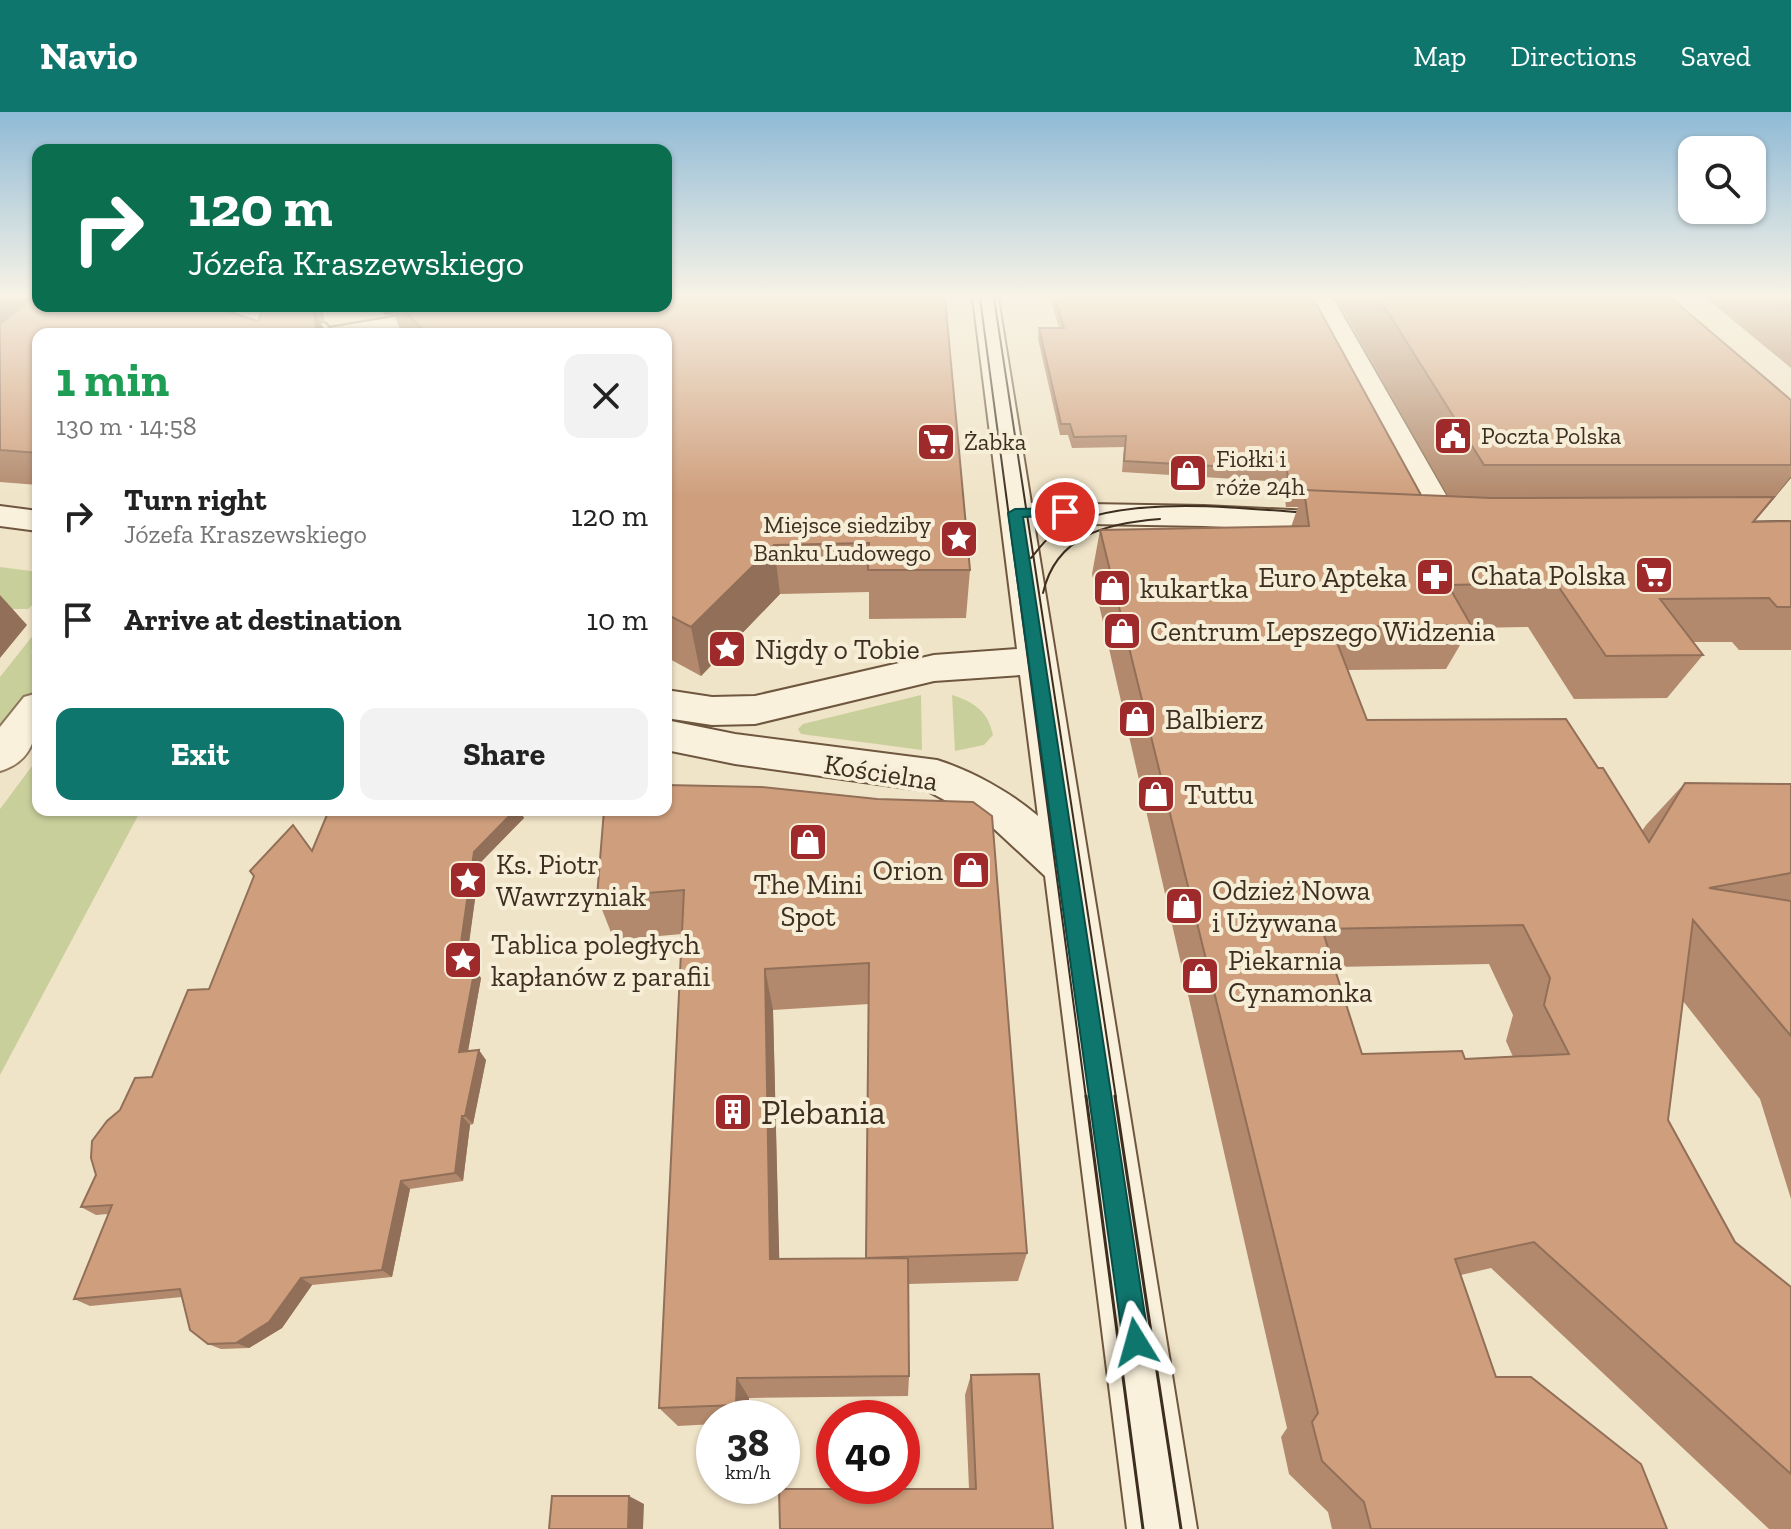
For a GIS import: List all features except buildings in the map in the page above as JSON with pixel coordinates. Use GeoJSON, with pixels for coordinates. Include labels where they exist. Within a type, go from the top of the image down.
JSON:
{"type":"FeatureCollection","features":[{"type":"Feature","properties":{"kind":"street"},"geometry":{"type":"LineString","coordinates":[[975,364],[982,428],[1008,464]]}},
{"type":"Feature","properties":{"kind":"street"},"geometry":{"type":"LineString","coordinates":[[994,364],[1162,1529]]}},
{"type":"Feature","properties":{"kind":"street"},"geometry":{"type":"LineString","coordinates":[[1357,364],[1430,495],[1414,526]]}},
{"type":"Feature","properties":{"kind":"street"},"geometry":{"type":"LineString","coordinates":[[1015,513],[1213,516],[1481,529]]}},
{"type":"Feature","properties":{"kind":"street"},"geometry":{"type":"LineString","coordinates":[[0,516],[32,520]]}},
{"type":"Feature","properties":{"kind":"street"},"geometry":{"type":"LineString","coordinates":[[672,705],[712,711],[755,710],[934,668],[1036,661]]}},
{"type":"Feature","properties":{"kind":"street"},"geometry":{"type":"LineString","coordinates":[[3,749],[32,714]]}},
{"type":"Feature","properties":{"kind":"street","name":"Kościelna"},"geometry":{"type":"LineString","coordinates":[[672,736],[750,751],[937,776],[1005,813],[1069,870]]}},
{"type":"Feature","properties":{"kind":"green space"},"geometry":{"type":"Polygon","coordinates":[[[0,567],[32,571],[32,605],[28,609],[0,609],[0,567]]]}},
{"type":"Feature","properties":{"kind":"green space"},"geometry":{"type":"Polygon","coordinates":[[[32,637],[32,697],[0,738],[0,677],[32,637]]]}},
{"type":"Feature","properties":{"kind":"green space"},"geometry":{"type":"Polygon","coordinates":[[[921,695],[922,750],[801,734],[798,729],[803,724],[921,695]]]}},
{"type":"Feature","properties":{"kind":"green space"},"geometry":{"type":"Polygon","coordinates":[[[952,695],[973,704],[988,720],[993,735],[984,745],[955,751],[952,695]]]}},
{"type":"Feature","properties":{"kind":"green space"},"geometry":{"type":"Polygon","coordinates":[[[32,766],[32,816],[138,816],[0,1075],[0,809],[32,766]]]}},
{"type":"Feature","properties":{"kind":"tram line"},"geometry":{"type":"LineString","coordinates":[[989,364],[1086,1098]]}},
{"type":"Feature","properties":{"kind":"tram line"},"geometry":{"type":"LineString","coordinates":[[1004,364],[1033,555]]}},
{"type":"Feature","properties":{"kind":"tram line"},"geometry":{"type":"LineString","coordinates":[[1033,555],[1052,535],[1077,521],[1108,512],[1181,506],[1319,514]]}},
{"type":"Feature","properties":{"kind":"tram line"},"geometry":{"type":"LineString","coordinates":[[1043,593],[1059,558],[1086,536],[1121,524],[1160,519]]}},
{"type":"Feature","properties":{"kind":"tram line"},"geometry":{"type":"LineString","coordinates":[[1734,522],[1791,521]]}},
{"type":"Feature","properties":{"kind":"tram line"},"geometry":{"type":"LineString","coordinates":[[1033,555],[1116,1098]]}},
{"type":"Feature","properties":{"kind":"tram line"},"geometry":{"type":"LineString","coordinates":[[1086,1096],[1143,1529]]}},
{"type":"Feature","properties":{"kind":"tram line"},"geometry":{"type":"LineString","coordinates":[[1115,1096],[1181,1529]]}},
{"type":"Feature","properties":{"kind":"place","name":"Poczta Polska"},"geometry":{"type":"Point","coordinates":[1453,436]}},
{"type":"Feature","properties":{"kind":"place","name":"Żabka"},"geometry":{"type":"Point","coordinates":[936,442]}},
{"type":"Feature","properties":{"kind":"place","name":"Fiołki i róże 24h"},"geometry":{"type":"Point","coordinates":[1188,473]}},
{"type":"Feature","properties":{"kind":"place","name":"Miejsce siedziby Banku Ludowego"},"geometry":{"type":"Point","coordinates":[959,539]}},
{"type":"Feature","properties":{"kind":"place","name":"Chata Polska"},"geometry":{"type":"Point","coordinates":[1654,575]}},
{"type":"Feature","properties":{"kind":"place","name":"Euro Apteka"},"geometry":{"type":"Point","coordinates":[1435,577]}},
{"type":"Feature","properties":{"kind":"place","name":"kukartka"},"geometry":{"type":"Point","coordinates":[1112,588]}},
{"type":"Feature","properties":{"kind":"place","name":"Centrum Lepszego Widzenia"},"geometry":{"type":"Point","coordinates":[1122,631]}},
{"type":"Feature","properties":{"kind":"place","name":"Nigdy o Tobie"},"geometry":{"type":"Point","coordinates":[727,649]}},
{"type":"Feature","properties":{"kind":"place","name":"Balbierz"},"geometry":{"type":"Point","coordinates":[1137,719]}},
{"type":"Feature","properties":{"kind":"place","name":"Tuttu"},"geometry":{"type":"Point","coordinates":[1156,794]}},
{"type":"Feature","properties":{"kind":"place","name":"The Mini Spot"},"geometry":{"type":"Point","coordinates":[808,842]}},
{"type":"Feature","properties":{"kind":"place","name":"Orion"},"geometry":{"type":"Point","coordinates":[971,870]}},
{"type":"Feature","properties":{"kind":"place","name":"Ks. Piotr Wawrzyniak"},"geometry":{"type":"Point","coordinates":[468,880]}},
{"type":"Feature","properties":{"kind":"place","name":"Odzież Nowa i Używana"},"geometry":{"type":"Point","coordinates":[1184,906]}},
{"type":"Feature","properties":{"kind":"place","name":"Tablica poległych kapłanów z parafii"},"geometry":{"type":"Point","coordinates":[463,960]}},
{"type":"Feature","properties":{"kind":"place","name":"Piekarnia Cynamonka"},"geometry":{"type":"Point","coordinates":[1200,976]}},
{"type":"Feature","properties":{"kind":"place","name":"Plebania"},"geometry":{"type":"Point","coordinates":[733,1112]}},
{"type":"Feature","properties":{"kind":"route"},"geometry":{"type":"LineString","coordinates":[[1065,512],[1015,513],[1136,1342]]}}]}
